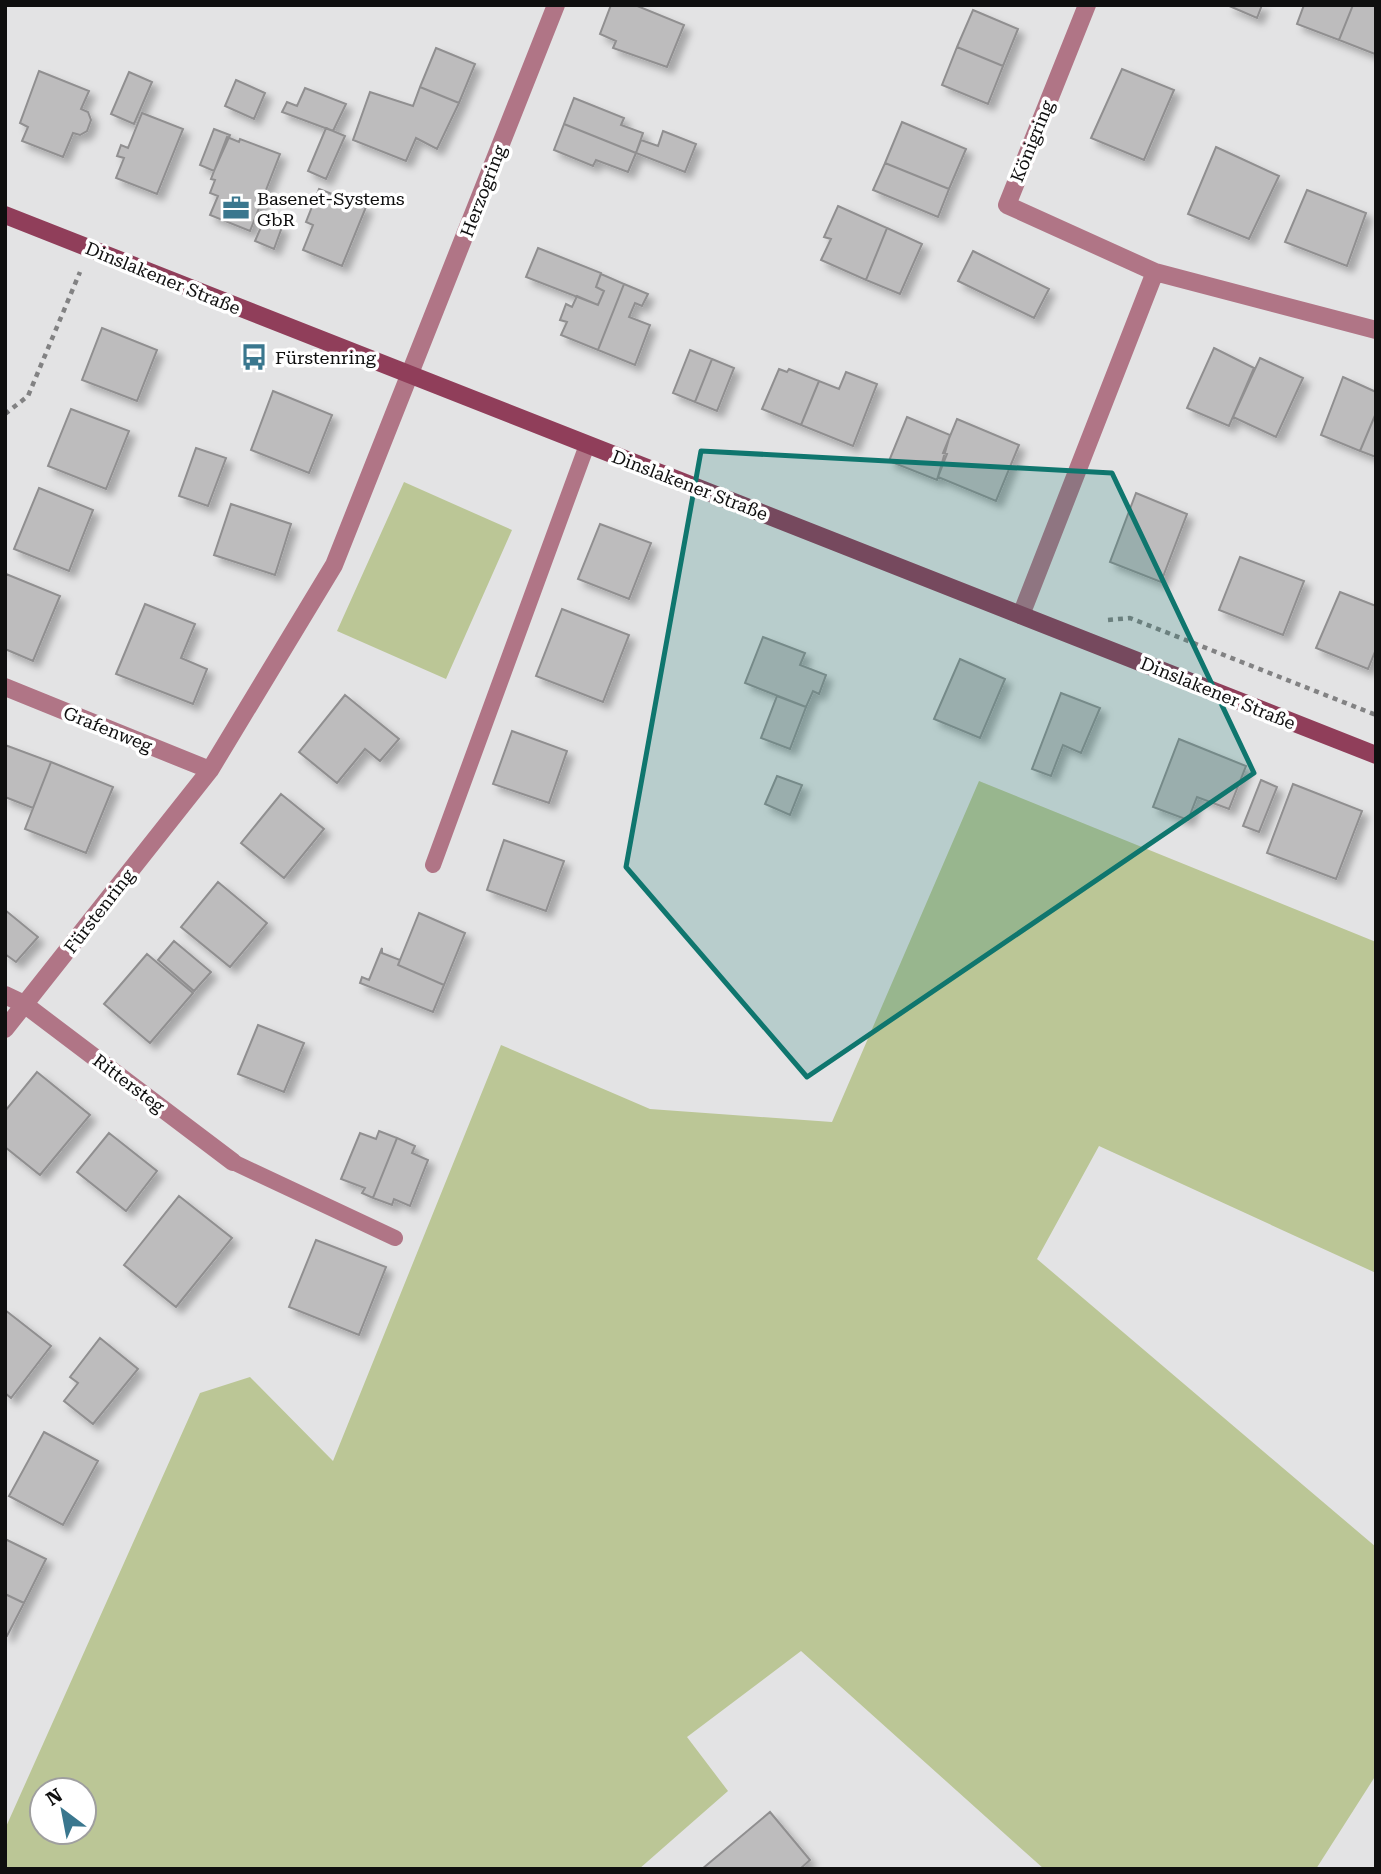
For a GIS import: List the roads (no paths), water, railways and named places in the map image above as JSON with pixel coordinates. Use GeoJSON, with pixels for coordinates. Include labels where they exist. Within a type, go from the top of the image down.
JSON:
{"type":"FeatureCollection","features":[{"type":"Feature","properties":{"kind":"main road","name":"Dinslakener Straße"},"geometry":{"type":"LineString","coordinates":[[5,215],[1376,755]]}},
{"type":"Feature","properties":{"kind":"street","name":"Herzogring"},"geometry":{"type":"LineString","coordinates":[[410,375],[556,5]]}},
{"type":"Feature","properties":{"kind":"street","name":"Königring"},"geometry":{"type":"LineString","coordinates":[[1087,5],[1007,205],[1155,272],[1376,330]]}},
{"type":"Feature","properties":{"kind":"street"},"geometry":{"type":"LineString","coordinates":[[1021,615],[1155,272]]}},
{"type":"Feature","properties":{"kind":"street","name":"Fürstenring"},"geometry":{"type":"LineString","coordinates":[[5,1029],[210,770],[334,565],[410,375]]}},
{"type":"Feature","properties":{"kind":"street","name":"Grafenweg"},"geometry":{"type":"LineString","coordinates":[[5,687],[210,770]]}},
{"type":"Feature","properties":{"kind":"street"},"geometry":{"type":"LineString","coordinates":[[5,995],[24,1004]]}},
{"type":"Feature","properties":{"kind":"street","name":"Rittersteg"},"geometry":{"type":"LineString","coordinates":[[24,1004],[233,1162]]}},
{"type":"Feature","properties":{"kind":"lane"},"geometry":{"type":"LineString","coordinates":[[433,865],[587,445]]}},
{"type":"Feature","properties":{"kind":"lane"},"geometry":{"type":"LineString","coordinates":[[233,1162],[395,1238]]}},
{"type":"Feature","properties":{"kind":"place","name":"Basenet-Systems GbR"},"geometry":{"type":"Point","coordinates":[236,208]}},
{"type":"Feature","properties":{"kind":"place","name":"Fürstenring"},"geometry":{"type":"Point","coordinates":[254,357]}}]}
